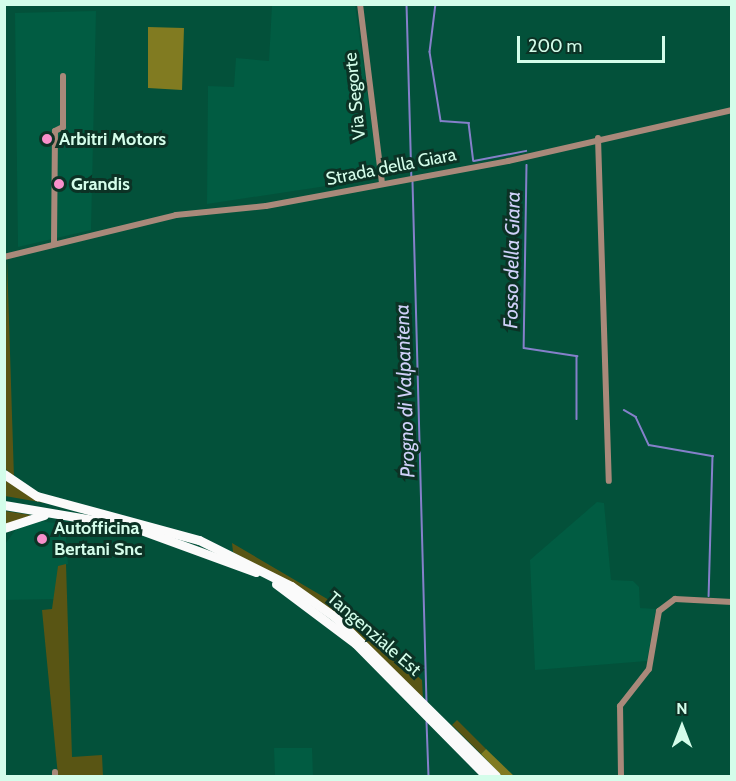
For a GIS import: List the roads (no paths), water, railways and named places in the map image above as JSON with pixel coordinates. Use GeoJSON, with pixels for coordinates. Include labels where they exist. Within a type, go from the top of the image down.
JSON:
{"type":"FeatureCollection","features":[{"type":"Feature","properties":{"kind":"highway"},"geometry":{"type":"LineString","coordinates":[[4,474],[37,496],[141,521]]}},
{"type":"Feature","properties":{"kind":"highway"},"geometry":{"type":"LineString","coordinates":[[4,499],[141,521]]}},
{"type":"Feature","properties":{"kind":"highway"},"geometry":{"type":"LineString","coordinates":[[4,505],[130,526]]}},
{"type":"Feature","properties":{"kind":"highway"},"geometry":{"type":"LineString","coordinates":[[4,528],[41,515],[130,526]]}},
{"type":"Feature","properties":{"kind":"highway","name":"Tangenziale Est"},"geometry":{"type":"LineString","coordinates":[[141,521],[246,560],[291,586],[335,617],[412,688],[496,777]]}},
{"type":"Feature","properties":{"kind":"highway","name":"Tangenziale Est"},"geometry":{"type":"LineString","coordinates":[[130,526],[200,548],[271,580],[355,643],[486,777]]}},
{"type":"Feature","properties":{"kind":"street","name":"Via Segorte"},"geometry":{"type":"LineString","coordinates":[[360,4],[382,184]]}},
{"type":"Feature","properties":{"kind":"street"},"geometry":{"type":"LineString","coordinates":[[54,244],[55,131],[63,127],[63,76]]}},
{"type":"Feature","properties":{"kind":"street","name":"Strada della Giara"},"geometry":{"type":"LineString","coordinates":[[4,257],[176,215],[382,184],[402,178],[508,161],[598,138],[732,111]]}},
{"type":"Feature","properties":{"kind":"street"},"geometry":{"type":"LineString","coordinates":[[598,138],[609,481]]}},
{"type":"Feature","properties":{"kind":"street"},"geometry":{"type":"LineString","coordinates":[[621,777],[621,706],[649,669],[659,611],[675,599],[732,602]]}},
{"type":"Feature","properties":{"kind":"waterway","name":"Progno di Valpantena"},"geometry":{"type":"LineString","coordinates":[[407,4],[412,178]]}},
{"type":"Feature","properties":{"kind":"waterway","name":"Fosso della Giara"},"geometry":{"type":"LineString","coordinates":[[436,4],[430,52],[441,121],[469,123],[474,161],[526,151]]}},
{"type":"Feature","properties":{"kind":"waterway","name":"Fosso della Giara"},"geometry":{"type":"LineString","coordinates":[[527,165],[524,348],[577,356],[577,419]]}},
{"type":"Feature","properties":{"kind":"waterway","name":"Progno di Valpantena"},"geometry":{"type":"LineString","coordinates":[[413,182],[427,702]]}},
{"type":"Feature","properties":{"kind":"waterway","name":"Fosso della Giara"},"geometry":{"type":"LineString","coordinates":[[624,410],[636,417],[649,445],[713,456],[709,596]]}},
{"type":"Feature","properties":{"kind":"waterway","name":"Progno di Valpantena"},"geometry":{"type":"LineString","coordinates":[[427,722],[429,776]]}},
{"type":"Feature","properties":{"kind":"place","name":"Arbitri Motors"},"geometry":{"type":"Point","coordinates":[47,139]}},
{"type":"Feature","properties":{"kind":"place","name":"Grandis"},"geometry":{"type":"Point","coordinates":[59,184]}},
{"type":"Feature","properties":{"kind":"place","name":"Autofficina Bertani Snc"},"geometry":{"type":"Point","coordinates":[42,539]}}]}
